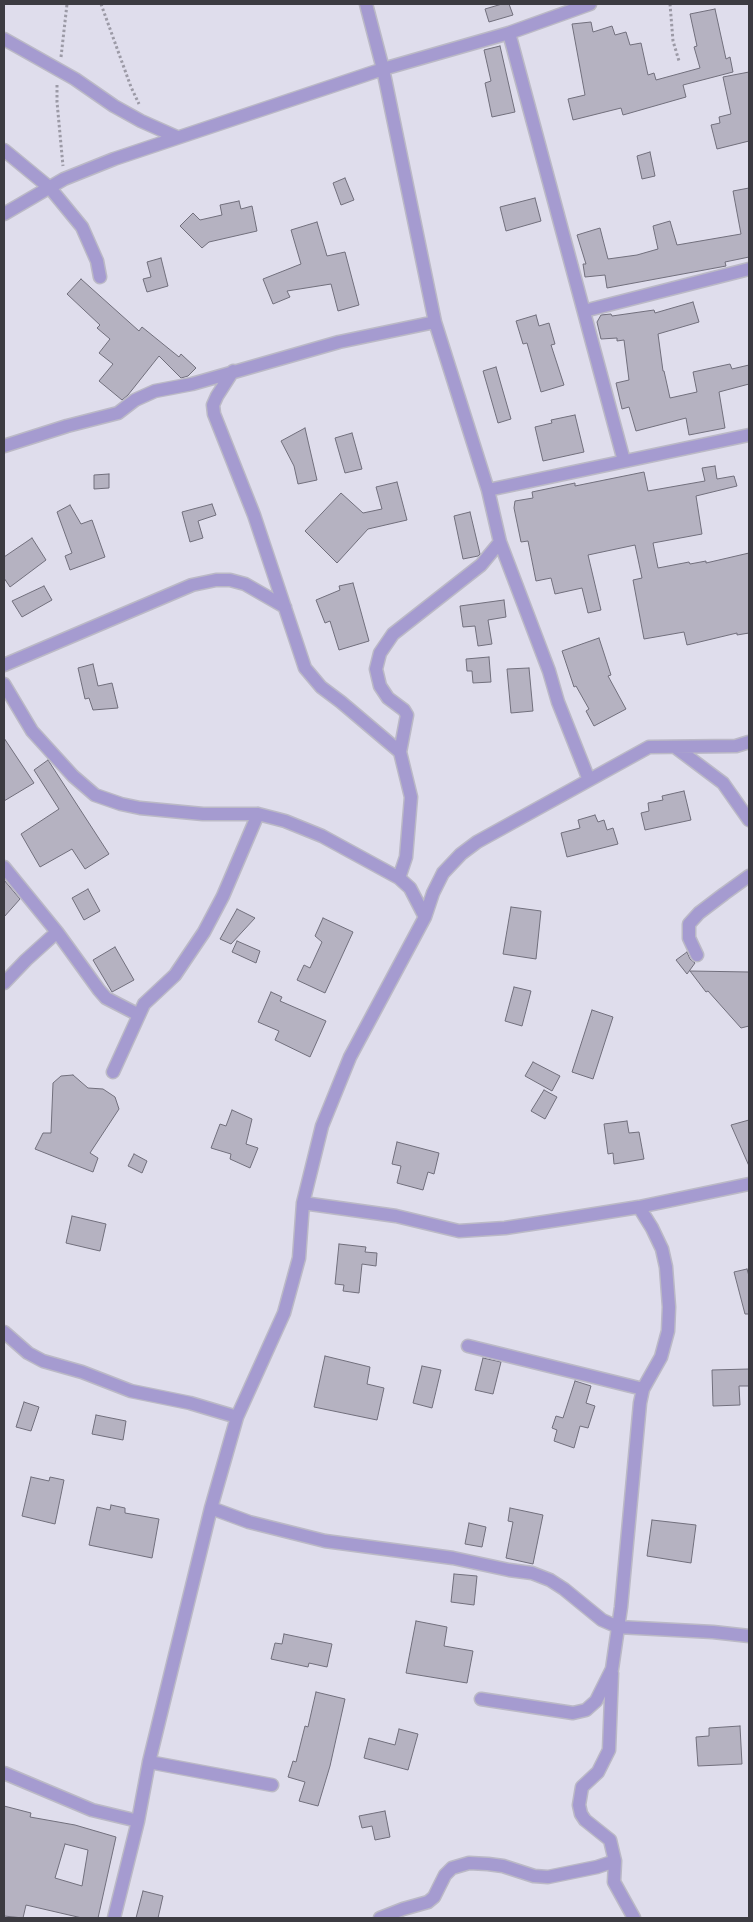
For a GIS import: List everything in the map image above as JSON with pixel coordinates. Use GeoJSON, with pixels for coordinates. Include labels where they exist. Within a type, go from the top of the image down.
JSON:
{"type":"FeatureCollection","features":[{"type":"Feature","properties":{"kind":"street"},"geometry":{"type":"LineString","coordinates":[[366,4],[383,69],[434,322],[488,490],[500,542],[548,670],[558,702],[589,780]]}},
{"type":"Feature","properties":{"kind":"street"},"geometry":{"type":"LineString","coordinates":[[4,214],[64,179],[177,137],[383,69],[509,33],[590,4]]}},
{"type":"Feature","properties":{"kind":"street"},"geometry":{"type":"LineString","coordinates":[[509,33],[624,461]]}},
{"type":"Feature","properties":{"kind":"street"},"geometry":{"type":"LineString","coordinates":[[4,39],[60,70],[121,110],[177,137]]}},
{"type":"Feature","properties":{"kind":"street"},"geometry":{"type":"LineString","coordinates":[[4,150],[50,188],[82,227],[96,261],[100,277]]}},
{"type":"Feature","properties":{"kind":"street"},"geometry":{"type":"LineString","coordinates":[[584,311],[749,269]]}},
{"type":"Feature","properties":{"kind":"street"},"geometry":{"type":"LineString","coordinates":[[4,446],[118,413],[135,400],[150,393],[192,384],[339,342],[434,322]]}},
{"type":"Feature","properties":{"kind":"street"},"geometry":{"type":"LineString","coordinates":[[233,372],[217,396],[213,405],[214,414],[254,515],[300,656],[309,676],[400,752]]}},
{"type":"Feature","properties":{"kind":"street"},"geometry":{"type":"LineString","coordinates":[[488,490],[749,435]]}},
{"type":"Feature","properties":{"kind":"street"},"geometry":{"type":"LineString","coordinates":[[399,878],[406,857],[411,797],[400,752],[406,715],[404,710],[388,698],[380,686],[376,669],[380,653],[393,634],[474,570],[500,542]]}},
{"type":"Feature","properties":{"kind":"street"},"geometry":{"type":"LineString","coordinates":[[4,666],[192,585],[216,580],[230,580],[245,584],[285,607]]}},
{"type":"Feature","properties":{"kind":"street"},"geometry":{"type":"LineString","coordinates":[[4,684],[32,731],[72,776],[95,795],[140,808],[203,814],[258,814],[284,820],[322,836],[399,878],[410,888],[425,917]]}},
{"type":"Feature","properties":{"kind":"street"},"geometry":{"type":"LineString","coordinates":[[114,1918],[138,1821],[149,1762],[211,1508],[237,1417],[284,1313],[299,1258],[303,1203],[322,1126],[350,1057],[425,917],[433,893],[443,873],[461,854],[477,842],[649,747],[736,746],[749,742]]}},
{"type":"Feature","properties":{"kind":"street"},"geometry":{"type":"LineString","coordinates":[[675,747],[723,784],[749,820]]}},
{"type":"Feature","properties":{"kind":"street"},"geometry":{"type":"LineString","coordinates":[[113,1072],[144,1004],[175,975],[204,932],[223,896],[258,814]]}},
{"type":"Feature","properties":{"kind":"street"},"geometry":{"type":"LineString","coordinates":[[4,867],[57,932],[106,998],[139,1015]]}},
{"type":"Feature","properties":{"kind":"street"},"geometry":{"type":"LineString","coordinates":[[697,955],[689,938],[689,924],[699,913],[749,876]]}},
{"type":"Feature","properties":{"kind":"street"},"geometry":{"type":"LineString","coordinates":[[4,983],[57,932]]}},
{"type":"Feature","properties":{"kind":"street"},"geometry":{"type":"LineString","coordinates":[[303,1203],[396,1216],[459,1231],[505,1228],[639,1207],[749,1184]]}},
{"type":"Feature","properties":{"kind":"street"},"geometry":{"type":"LineString","coordinates":[[634,1918],[614,1882],[615,1861],[610,1840],[585,1820],[579,1805],[582,1787],[598,1772],[609,1750],[612,1669],[618,1627],[640,1403],[644,1389],[661,1357],[668,1331],[669,1307],[666,1267],[662,1249],[655,1233],[639,1207]]}},
{"type":"Feature","properties":{"kind":"street"},"geometry":{"type":"LineString","coordinates":[[4,1332],[28,1353],[43,1361],[82,1372],[131,1391],[190,1403],[237,1417]]}},
{"type":"Feature","properties":{"kind":"street"},"geometry":{"type":"LineString","coordinates":[[468,1346],[644,1389]]}},
{"type":"Feature","properties":{"kind":"street"},"geometry":{"type":"LineString","coordinates":[[211,1508],[248,1522],[325,1541],[453,1558],[532,1573],[550,1580],[602,1620],[618,1627],[713,1632],[749,1636]]}},
{"type":"Feature","properties":{"kind":"street"},"geometry":{"type":"LineString","coordinates":[[481,1699],[574,1713],[586,1710],[596,1701],[612,1669]]}},
{"type":"Feature","properties":{"kind":"street"},"geometry":{"type":"LineString","coordinates":[[149,1762],[272,1785]]}},
{"type":"Feature","properties":{"kind":"street"},"geometry":{"type":"LineString","coordinates":[[4,1773],[92,1810],[138,1821]]}},
{"type":"Feature","properties":{"kind":"street"},"geometry":{"type":"LineString","coordinates":[[380,1918],[428,1902],[434,1897],[444,1875],[452,1868],[469,1863],[503,1866],[534,1876],[548,1877],[597,1868],[615,1861]]}},
{"type":"Feature","properties":{"kind":"path"},"geometry":{"type":"LineString","coordinates":[[64,179],[57,102],[67,4]]}},
{"type":"Feature","properties":{"kind":"path"},"geometry":{"type":"LineString","coordinates":[[101,4],[131,87],[141,108]]}},
{"type":"Feature","properties":{"kind":"path"},"geometry":{"type":"LineString","coordinates":[[670,4],[673,41],[680,61]]}},
{"type":"Feature","properties":{"kind":"building"},"geometry":{"type":"Polygon","coordinates":[[[509,4],[513,15],[489,22],[485,9],[509,4]]]}},
{"type":"Feature","properties":{"kind":"building"},"geometry":{"type":"Polygon","coordinates":[[[715,9],[726,59],[730,57],[733,72],[683,85],[686,97],[623,115],[621,108],[573,120],[568,99],[585,95],[572,24],[591,22],[593,32],[612,26],[615,35],[626,32],[630,45],[641,43],[648,75],[654,73],[656,80],[700,68],[694,47],[697,46],[690,14],[715,9]]]}},
{"type":"Feature","properties":{"kind":"building"},"geometry":{"type":"Polygon","coordinates":[[[500,46],[515,112],[492,117],[485,83],[491,81],[484,50],[500,46]]]}},
{"type":"Feature","properties":{"kind":"building"},"geometry":{"type":"Polygon","coordinates":[[[749,72],[749,141],[717,149],[711,125],[720,123],[719,117],[731,114],[723,77],[749,72]]]}},
{"type":"Feature","properties":{"kind":"building"},"geometry":{"type":"Polygon","coordinates":[[[650,152],[655,176],[642,179],[637,156],[650,152]]]}},
{"type":"Feature","properties":{"kind":"building"},"geometry":{"type":"Polygon","coordinates":[[[345,178],[354,200],[341,205],[333,183],[345,178]]]}},
{"type":"Feature","properties":{"kind":"building"},"geometry":{"type":"Polygon","coordinates":[[[749,188],[749,257],[725,262],[726,266],[607,288],[605,275],[585,277],[583,264],[586,264],[577,235],[600,228],[608,259],[637,255],[658,249],[653,226],[670,221],[677,245],[741,234],[733,191],[749,188]]]}},
{"type":"Feature","properties":{"kind":"building"},"geometry":{"type":"Polygon","coordinates":[[[535,198],[541,221],[506,231],[500,207],[535,198]]]}},
{"type":"Feature","properties":{"kind":"building"},"geometry":{"type":"Polygon","coordinates":[[[239,201],[241,209],[252,206],[257,231],[209,242],[202,248],[180,226],[193,213],[200,220],[222,215],[220,205],[239,201]]]}},
{"type":"Feature","properties":{"kind":"building"},"geometry":{"type":"Polygon","coordinates":[[[317,222],[327,256],[345,252],[359,305],[338,311],[331,284],[287,291],[290,297],[273,304],[263,279],[301,264],[291,230],[317,222]]]}},
{"type":"Feature","properties":{"kind":"building"},"geometry":{"type":"Polygon","coordinates":[[[161,258],[168,286],[147,292],[143,279],[151,277],[147,262],[161,258]]]}},
{"type":"Feature","properties":{"kind":"building"},"geometry":{"type":"Polygon","coordinates":[[[81,279],[139,331],[142,327],[179,357],[181,354],[196,368],[188,376],[181,378],[159,356],[122,400],[99,381],[113,364],[99,353],[110,339],[97,328],[100,325],[67,294],[81,279]]]}},
{"type":"Feature","properties":{"kind":"building"},"geometry":{"type":"Polygon","coordinates":[[[693,302],[699,322],[658,334],[663,371],[670,398],[697,392],[693,372],[730,364],[732,369],[749,365],[749,384],[719,392],[725,428],[689,435],[686,418],[636,431],[629,407],[622,409],[616,383],[629,380],[624,340],[617,341],[617,338],[601,339],[597,322],[601,315],[611,314],[612,316],[654,310],[655,313],[693,302]]]}},
{"type":"Feature","properties":{"kind":"building"},"geometry":{"type":"Polygon","coordinates":[[[536,315],[539,326],[549,323],[555,344],[551,345],[564,385],[541,392],[527,343],[523,344],[516,321],[536,315]]]}},
{"type":"Feature","properties":{"kind":"building"},"geometry":{"type":"Polygon","coordinates":[[[496,367],[511,419],[498,423],[483,371],[496,367]]]}},
{"type":"Feature","properties":{"kind":"building"},"geometry":{"type":"Polygon","coordinates":[[[575,415],[584,452],[543,461],[535,427],[552,423],[551,420],[575,415]]]}},
{"type":"Feature","properties":{"kind":"building"},"geometry":{"type":"Polygon","coordinates":[[[305,428],[317,480],[298,484],[294,466],[281,441],[305,428]]]}},
{"type":"Feature","properties":{"kind":"building"},"geometry":{"type":"Polygon","coordinates":[[[352,433],[362,469],[345,473],[335,438],[352,433]]]}},
{"type":"Feature","properties":{"kind":"building"},"geometry":{"type":"Polygon","coordinates":[[[715,466],[717,479],[734,476],[737,486],[696,496],[702,534],[653,543],[658,568],[689,562],[690,564],[706,561],[706,563],[749,553],[749,633],[737,635],[737,633],[687,645],[684,632],[644,639],[633,580],[642,578],[635,545],[588,555],[601,610],[588,613],[582,588],[555,594],[551,578],[536,581],[528,541],[521,542],[514,508],[515,501],[533,498],[532,492],[575,483],[575,486],[644,472],[648,491],[705,481],[702,468],[715,466]]]}},
{"type":"Feature","properties":{"kind":"building"},"geometry":{"type":"Polygon","coordinates":[[[109,474],[109,488],[94,489],[94,475],[109,474]]]}},
{"type":"Feature","properties":{"kind":"building"},"geometry":{"type":"Polygon","coordinates":[[[397,482],[407,520],[368,529],[337,563],[305,531],[341,493],[363,513],[382,509],[376,487],[397,482]]]}},
{"type":"Feature","properties":{"kind":"building"},"geometry":{"type":"Polygon","coordinates":[[[212,504],[216,515],[198,521],[203,538],[190,542],[182,512],[212,504]]]}},
{"type":"Feature","properties":{"kind":"building"},"geometry":{"type":"Polygon","coordinates":[[[70,505],[81,524],[92,520],[105,557],[70,570],[65,556],[72,553],[57,512],[70,505]]]}},
{"type":"Feature","properties":{"kind":"building"},"geometry":{"type":"Polygon","coordinates":[[[470,512],[480,554],[463,559],[454,516],[470,512]]]}},
{"type":"Feature","properties":{"kind":"building"},"geometry":{"type":"Polygon","coordinates":[[[32,538],[46,560],[10,587],[4,578],[4,557],[32,538]]]}},
{"type":"Feature","properties":{"kind":"building"},"geometry":{"type":"Polygon","coordinates":[[[353,583],[369,641],[339,650],[330,621],[325,623],[316,600],[340,590],[339,586],[353,583]]]}},
{"type":"Feature","properties":{"kind":"building"},"geometry":{"type":"Polygon","coordinates":[[[44,586],[52,600],[22,617],[12,601],[44,586]]]}},
{"type":"Feature","properties":{"kind":"building"},"geometry":{"type":"Polygon","coordinates":[[[504,600],[506,617],[488,620],[492,644],[478,646],[475,626],[463,627],[460,606],[504,600]]]}},
{"type":"Feature","properties":{"kind":"building"},"geometry":{"type":"Polygon","coordinates":[[[599,638],[611,675],[608,676],[626,709],[594,726],[586,711],[589,709],[576,686],[574,687],[562,651],[599,638]]]}},
{"type":"Feature","properties":{"kind":"building"},"geometry":{"type":"Polygon","coordinates":[[[489,657],[491,682],[473,683],[472,671],[467,671],[466,659],[489,657]]]}},
{"type":"Feature","properties":{"kind":"building"},"geometry":{"type":"Polygon","coordinates":[[[93,664],[98,686],[112,683],[118,708],[93,710],[89,698],[85,699],[78,668],[93,664]]]}},
{"type":"Feature","properties":{"kind":"building"},"geometry":{"type":"Polygon","coordinates":[[[529,668],[533,711],[511,713],[507,669],[529,668]]]}},
{"type":"Feature","properties":{"kind":"building"},"geometry":{"type":"Polygon","coordinates":[[[4,738],[34,783],[4,801],[4,738]]]}},
{"type":"Feature","properties":{"kind":"building"},"geometry":{"type":"Polygon","coordinates":[[[48,760],[109,854],[85,869],[72,849],[40,867],[21,834],[59,809],[34,770],[48,760]]]}},
{"type":"Feature","properties":{"kind":"building"},"geometry":{"type":"Polygon","coordinates":[[[684,791],[691,820],[645,830],[641,813],[649,811],[648,803],[663,800],[662,796],[684,791]]]}},
{"type":"Feature","properties":{"kind":"building"},"geometry":{"type":"Polygon","coordinates":[[[595,815],[598,822],[604,820],[607,830],[613,828],[618,844],[567,857],[561,833],[580,828],[578,820],[595,815]]]}},
{"type":"Feature","properties":{"kind":"building"},"geometry":{"type":"Polygon","coordinates":[[[4,880],[20,899],[4,917],[4,880]]]}},
{"type":"Feature","properties":{"kind":"building"},"geometry":{"type":"Polygon","coordinates":[[[88,889],[100,911],[84,920],[72,898],[88,889]]]}},
{"type":"Feature","properties":{"kind":"building"},"geometry":{"type":"Polygon","coordinates":[[[511,907],[541,911],[536,959],[503,954],[511,907]]]}},
{"type":"Feature","properties":{"kind":"building"},"geometry":{"type":"Polygon","coordinates":[[[237,909],[255,918],[231,944],[220,939],[237,909]]]}},
{"type":"Feature","properties":{"kind":"building"},"geometry":{"type":"Polygon","coordinates":[[[323,918],[353,932],[325,993],[297,980],[304,965],[310,968],[322,942],[315,936],[323,918]]]}},
{"type":"Feature","properties":{"kind":"building"},"geometry":{"type":"Polygon","coordinates":[[[237,941],[260,951],[256,963],[232,952],[237,941]]]}},
{"type":"Feature","properties":{"kind":"building"},"geometry":{"type":"Polygon","coordinates":[[[115,947],[134,980],[112,992],[93,960],[115,947]]]}},
{"type":"Feature","properties":{"kind":"building"},"geometry":{"type":"Polygon","coordinates":[[[687,952],[690,959],[695,963],[687,974],[676,960],[687,952]]]}},
{"type":"Feature","properties":{"kind":"building"},"geometry":{"type":"Polygon","coordinates":[[[690,971],[749,972],[749,1026],[741,1028],[708,991],[706,992],[690,971]]]}},
{"type":"Feature","properties":{"kind":"building"},"geometry":{"type":"Polygon","coordinates":[[[514,987],[531,991],[522,1026],[505,1021],[514,987]]]}},
{"type":"Feature","properties":{"kind":"building"},"geometry":{"type":"Polygon","coordinates":[[[271,992],[282,997],[280,1001],[326,1021],[310,1057],[275,1040],[279,1031],[258,1022],[271,992]]]}},
{"type":"Feature","properties":{"kind":"building"},"geometry":{"type":"Polygon","coordinates":[[[592,1010],[613,1017],[593,1079],[572,1072],[592,1010]]]}},
{"type":"Feature","properties":{"kind":"building"},"geometry":{"type":"Polygon","coordinates":[[[533,1062],[560,1076],[552,1091],[525,1076],[533,1062]]]}},
{"type":"Feature","properties":{"kind":"building"},"geometry":{"type":"Polygon","coordinates":[[[73,1075],[88,1088],[103,1089],[115,1097],[119,1109],[90,1153],[98,1158],[93,1172],[35,1149],[43,1133],[51,1133],[53,1083],[61,1076],[73,1075]]]}},
{"type":"Feature","properties":{"kind":"building"},"geometry":{"type":"Polygon","coordinates":[[[544,1090],[557,1097],[545,1119],[531,1111],[544,1090]]]}},
{"type":"Feature","properties":{"kind":"building"},"geometry":{"type":"Polygon","coordinates":[[[232,1110],[252,1119],[246,1144],[258,1148],[250,1168],[230,1159],[231,1154],[211,1148],[220,1124],[226,1126],[232,1110]]]}},
{"type":"Feature","properties":{"kind":"building"},"geometry":{"type":"Polygon","coordinates":[[[749,1120],[749,1166],[731,1125],[749,1120]]]}},
{"type":"Feature","properties":{"kind":"building"},"geometry":{"type":"Polygon","coordinates":[[[627,1121],[629,1133],[639,1132],[644,1159],[614,1164],[613,1153],[608,1154],[604,1124],[627,1121]]]}},
{"type":"Feature","properties":{"kind":"building"},"geometry":{"type":"Polygon","coordinates":[[[397,1142],[439,1153],[434,1174],[428,1172],[423,1190],[397,1183],[401,1166],[392,1164],[397,1142]]]}},
{"type":"Feature","properties":{"kind":"building"},"geometry":{"type":"Polygon","coordinates":[[[134,1154],[147,1161],[142,1173],[128,1166],[134,1154]]]}},
{"type":"Feature","properties":{"kind":"building"},"geometry":{"type":"Polygon","coordinates":[[[72,1216],[106,1224],[100,1251],[66,1243],[72,1216]]]}},
{"type":"Feature","properties":{"kind":"building"},"geometry":{"type":"Polygon","coordinates":[[[339,1244],[366,1247],[365,1252],[377,1253],[376,1266],[362,1264],[359,1293],[343,1291],[344,1285],[335,1284],[339,1244]]]}},
{"type":"Feature","properties":{"kind":"building"},"geometry":{"type":"Polygon","coordinates":[[[747,1269],[749,1276],[749,1314],[745,1314],[734,1272],[747,1269]]]}},
{"type":"Feature","properties":{"kind":"building"},"geometry":{"type":"Polygon","coordinates":[[[325,1356],[370,1367],[367,1384],[384,1388],[377,1420],[314,1407],[325,1356]]]}},
{"type":"Feature","properties":{"kind":"building"},"geometry":{"type":"Polygon","coordinates":[[[483,1358],[501,1362],[493,1394],[475,1390],[483,1358]]]}},
{"type":"Feature","properties":{"kind":"building"},"geometry":{"type":"Polygon","coordinates":[[[422,1366],[441,1370],[432,1408],[413,1403],[422,1366]]]}},
{"type":"Feature","properties":{"kind":"building"},"geometry":{"type":"Polygon","coordinates":[[[749,1369],[749,1386],[739,1386],[740,1405],[713,1406],[712,1370],[749,1369]]]}},
{"type":"Feature","properties":{"kind":"building"},"geometry":{"type":"Polygon","coordinates":[[[575,1381],[591,1386],[586,1403],[595,1406],[588,1428],[580,1426],[574,1448],[554,1441],[557,1430],[552,1428],[556,1416],[563,1418],[575,1381]]]}},
{"type":"Feature","properties":{"kind":"building"},"geometry":{"type":"Polygon","coordinates":[[[24,1402],[39,1407],[31,1431],[16,1427],[24,1402]]]}},
{"type":"Feature","properties":{"kind":"building"},"geometry":{"type":"Polygon","coordinates":[[[96,1415],[126,1421],[123,1440],[92,1434],[96,1415]]]}},
{"type":"Feature","properties":{"kind":"building"},"geometry":{"type":"Polygon","coordinates":[[[31,1477],[49,1481],[50,1477],[64,1480],[55,1524],[22,1516],[31,1477]]]}},
{"type":"Feature","properties":{"kind":"building"},"geometry":{"type":"Polygon","coordinates":[[[111,1505],[125,1508],[125,1513],[159,1519],[152,1558],[89,1545],[97,1507],[110,1510],[111,1505]]]}},
{"type":"Feature","properties":{"kind":"building"},"geometry":{"type":"Polygon","coordinates":[[[510,1508],[543,1515],[533,1564],[506,1558],[513,1522],[508,1521],[510,1508]]]}},
{"type":"Feature","properties":{"kind":"building"},"geometry":{"type":"Polygon","coordinates":[[[652,1520],[696,1525],[691,1563],[647,1556],[652,1520]]]}},
{"type":"Feature","properties":{"kind":"building"},"geometry":{"type":"Polygon","coordinates":[[[469,1523],[486,1527],[482,1547],[465,1544],[469,1523]]]}},
{"type":"Feature","properties":{"kind":"building"},"geometry":{"type":"Polygon","coordinates":[[[454,1574],[477,1576],[474,1605],[451,1602],[454,1574]]]}},
{"type":"Feature","properties":{"kind":"building"},"geometry":{"type":"Polygon","coordinates":[[[416,1621],[447,1627],[444,1646],[473,1651],[467,1683],[406,1673],[416,1621]]]}},
{"type":"Feature","properties":{"kind":"building"},"geometry":{"type":"Polygon","coordinates":[[[284,1634],[332,1644],[327,1667],[309,1663],[308,1667],[271,1659],[275,1643],[282,1644],[284,1634]]]}},
{"type":"Feature","properties":{"kind":"building"},"geometry":{"type":"Polygon","coordinates":[[[316,1692],[345,1699],[330,1766],[318,1806],[299,1801],[305,1782],[288,1777],[293,1761],[296,1762],[305,1726],[308,1727],[316,1692]]]}},
{"type":"Feature","properties":{"kind":"building"},"geometry":{"type":"Polygon","coordinates":[[[740,1726],[742,1764],[698,1766],[696,1737],[709,1736],[709,1728],[740,1726]]]}},
{"type":"Feature","properties":{"kind":"building"},"geometry":{"type":"Polygon","coordinates":[[[399,1729],[418,1734],[408,1770],[364,1758],[369,1738],[395,1745],[399,1729]]]}},
{"type":"Feature","properties":{"kind":"building"},"geometry":{"type":"Polygon","coordinates":[[[4,1806],[31,1813],[30,1817],[75,1825],[116,1837],[98,1918],[82,1918],[26,1905],[23,1918],[4,1916],[4,1806]],[[65,1844],[55,1878],[82,1886],[88,1850],[65,1844]]]}},
{"type":"Feature","properties":{"kind":"building"},"geometry":{"type":"Polygon","coordinates":[[[385,1811],[390,1837],[375,1840],[372,1826],[362,1828],[359,1816],[385,1811]]]}},
{"type":"Feature","properties":{"kind":"building"},"geometry":{"type":"Polygon","coordinates":[[[143,1891],[163,1896],[158,1918],[136,1918],[143,1891]]]}}]}
